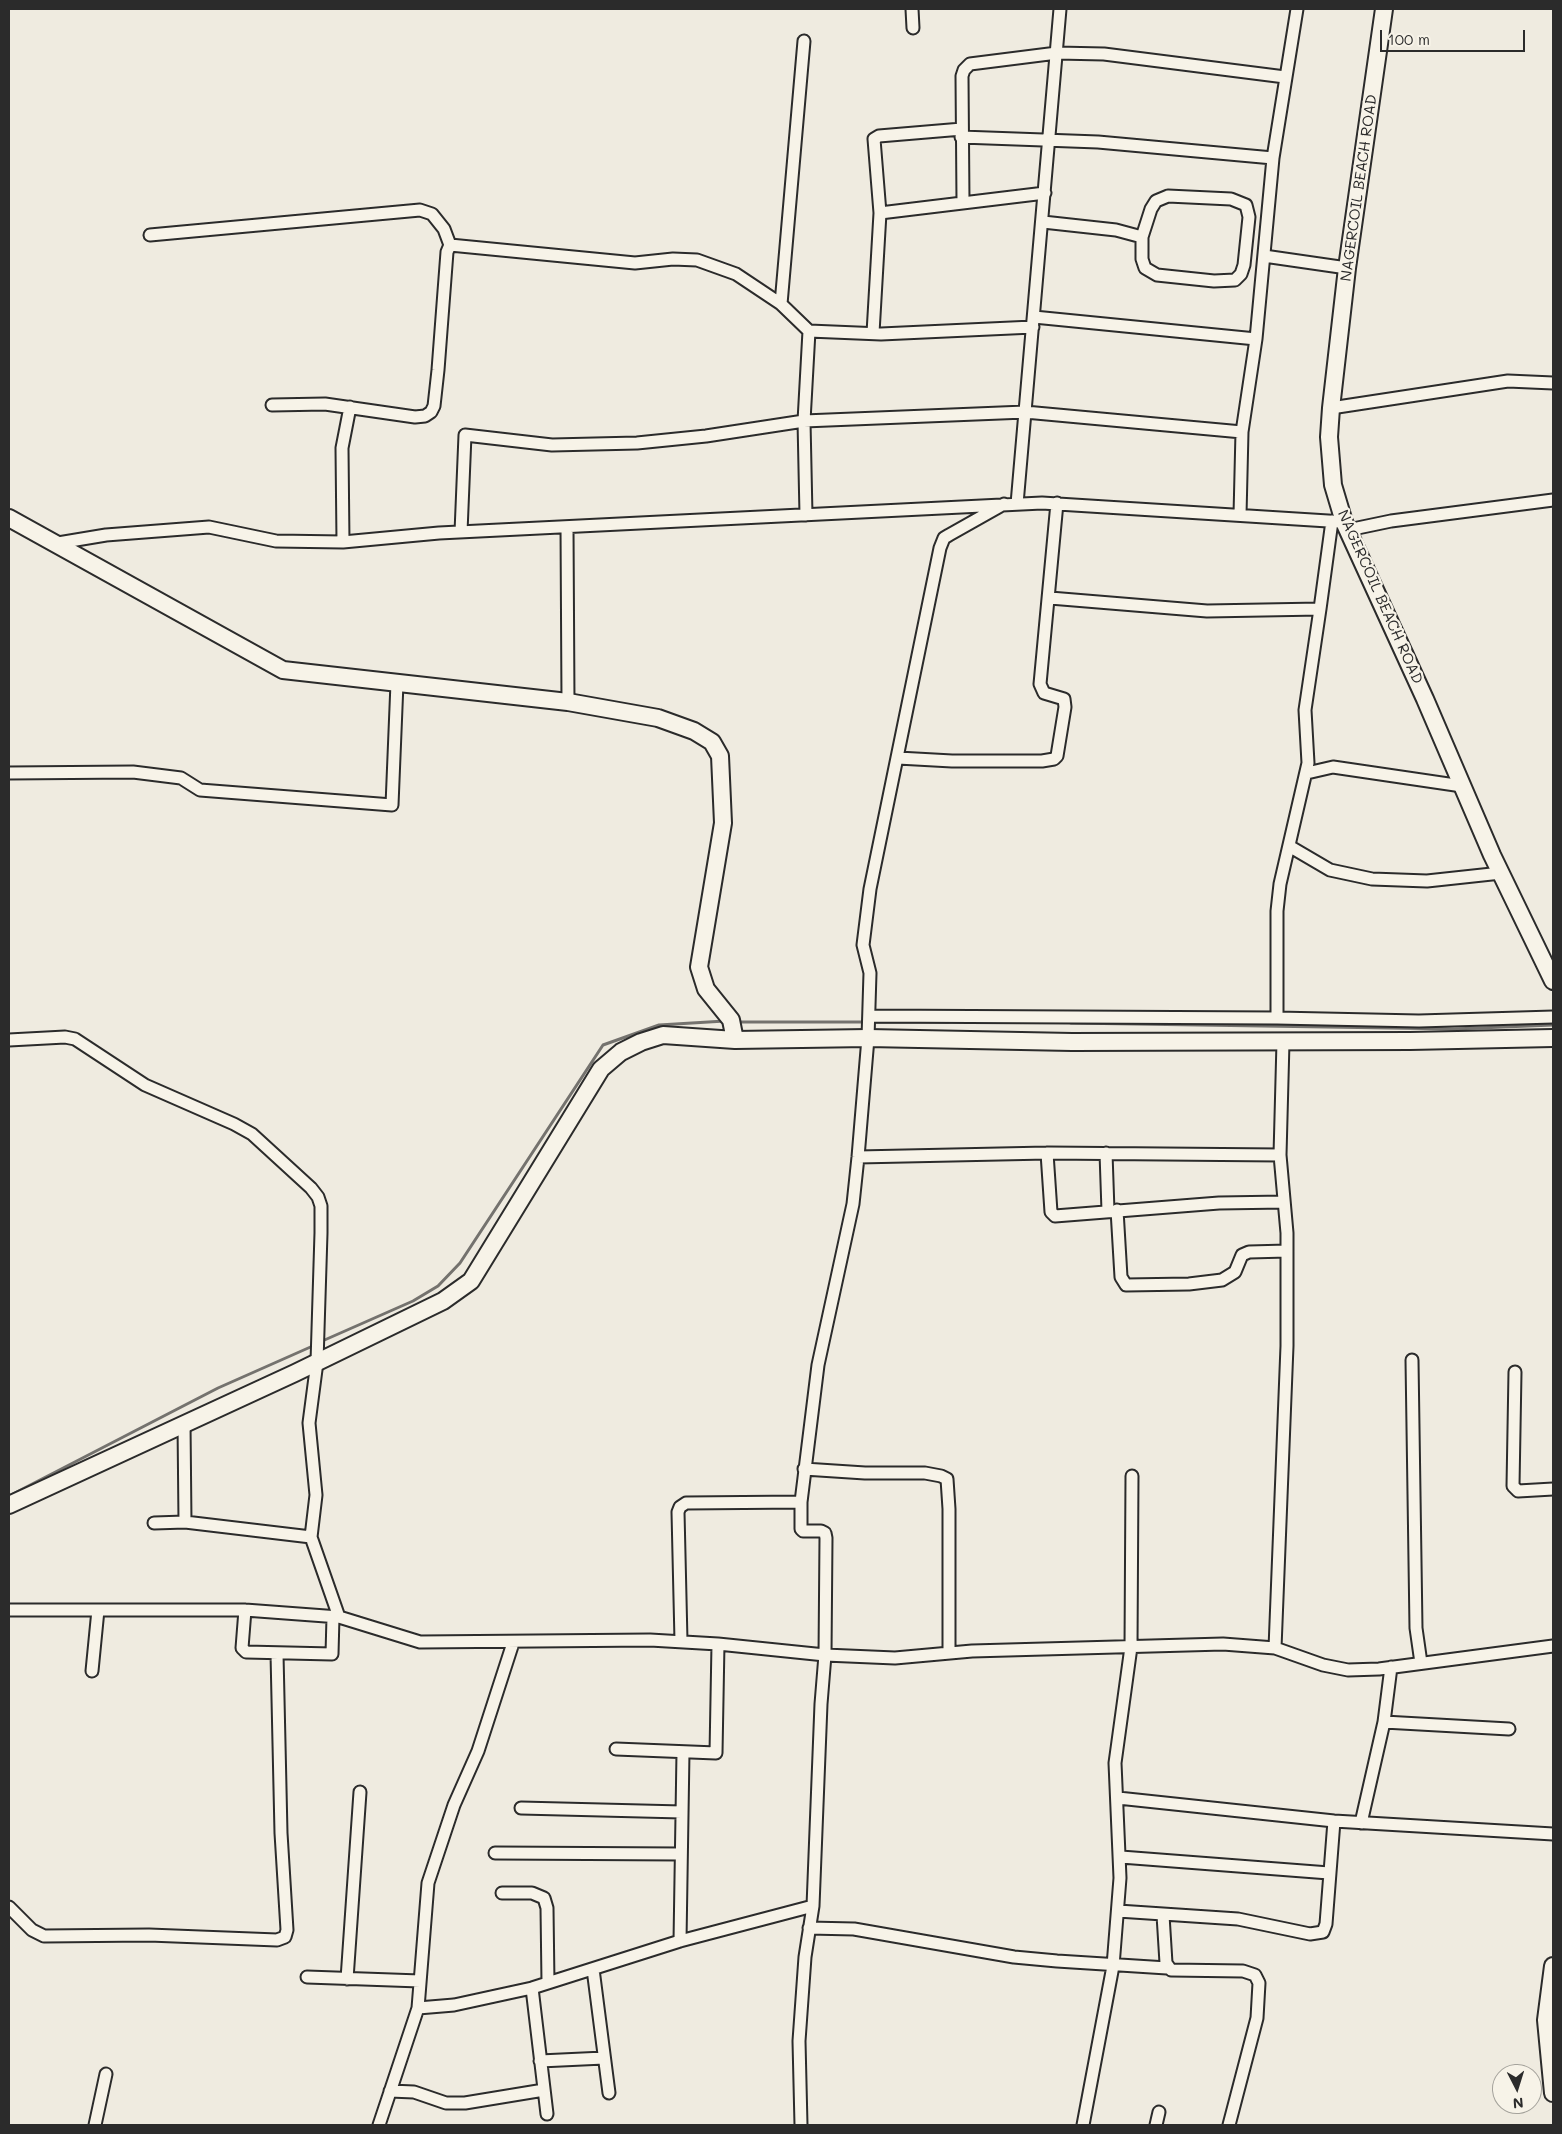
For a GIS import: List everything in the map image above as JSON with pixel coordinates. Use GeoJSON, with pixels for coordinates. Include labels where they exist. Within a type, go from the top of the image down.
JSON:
{"type":"FeatureCollection","features":[{"type":"Feature","properties":{"kind":"street"},"geometry":{"type":"LineString","coordinates":[[912,9],[913,28]]}},
{"type":"Feature","properties":{"kind":"street"},"geometry":{"type":"LineString","coordinates":[[1017,504],[1060,9]]}},
{"type":"Feature","properties":{"kind":"street"},"geometry":{"type":"LineString","coordinates":[[1240,515],[1242,432],[1256,339],[1273,158],[1297,9]]}},
{"type":"Feature","properties":{"kind":"street","name":"NAGERCOIL BEACH ROAD"},"geometry":{"type":"LineString","coordinates":[[1384,9],[1348,268],[1331,408],[1329,437],[1333,485],[1341,524],[1501,873],[1553,981]]}},
{"type":"Feature","properties":{"kind":"street"},"geometry":{"type":"LineString","coordinates":[[781,304],[804,41]]}},
{"type":"Feature","properties":{"kind":"street"},"geometry":{"type":"LineString","coordinates":[[963,202],[962,76],[967,66],[1057,53],[1104,54],[1285,77]]}},
{"type":"Feature","properties":{"kind":"street"},"geometry":{"type":"LineString","coordinates":[[873,333],[880,213],[874,139],[879,136],[961,133],[1273,158]]}},
{"type":"Feature","properties":{"kind":"street"},"geometry":{"type":"LineString","coordinates":[[880,213],[1045,193]]}},
{"type":"Feature","properties":{"kind":"street"},"geometry":{"type":"LineString","coordinates":[[1160,197],[1231,199],[1242,202],[1249,210],[1244,265],[1241,274],[1235,280],[1157,275],[1145,268],[1142,259],[1142,237],[1151,209],[1160,197]]}},
{"type":"Feature","properties":{"kind":"street"},"geometry":{"type":"LineString","coordinates":[[150,235],[420,210],[432,214],[444,229],[450,245],[447,252],[438,370],[431,412],[425,416],[415,417],[325,404],[272,405]]}},
{"type":"Feature","properties":{"kind":"street"},"geometry":{"type":"LineString","coordinates":[[1043,222],[1116,230],[1142,237]]}},
{"type":"Feature","properties":{"kind":"street"},"geometry":{"type":"LineString","coordinates":[[450,245],[635,262],[673,259],[697,260],[736,274],[781,304],[808,331],[873,333],[1034,322],[1256,339]]}},
{"type":"Feature","properties":{"kind":"street"},"geometry":{"type":"LineString","coordinates":[[1244,265],[1264,262],[1348,268]]}},
{"type":"Feature","properties":{"kind":"street"},"geometry":{"type":"LineString","coordinates":[[806,515],[804,421],[808,331]]}},
{"type":"Feature","properties":{"kind":"street"},"geometry":{"type":"LineString","coordinates":[[1331,408],[1508,381],[1553,383]]}},
{"type":"Feature","properties":{"kind":"street"},"geometry":{"type":"LineString","coordinates":[[344,542],[342,448],[350,407]]}},
{"type":"Feature","properties":{"kind":"street"},"geometry":{"type":"LineString","coordinates":[[462,532],[466,435],[552,446],[637,443],[706,436],[804,421],[1025,412],[1242,432]]}},
{"type":"Feature","properties":{"kind":"street"},"geometry":{"type":"LineString","coordinates":[[52,544],[106,535],[209,527],[276,542],[344,542],[462,532],[1004,504],[1057,503],[1240,515],[1341,524],[1391,521],[1553,500]]}},
{"type":"Feature","properties":{"kind":"street"},"geometry":{"type":"LineString","coordinates":[[898,758],[952,761],[1054,759],[1059,750],[1065,707],[1064,700],[1044,693],[1040,684],[1050,598],[1057,503]]}},
{"type":"Feature","properties":{"kind":"street"},"geometry":{"type":"LineString","coordinates":[[801,2125],[799,2040],[809,1928],[813,1906],[821,1704],[825,1655],[825,1536],[821,1531],[805,1531],[801,1529],[801,1502],[818,1365],[853,1204],[868,1036],[870,973],[863,945],[870,889],[942,543],[949,535],[1004,504]]}},
{"type":"Feature","properties":{"kind":"street"},"geometry":{"type":"LineString","coordinates":[[9,518],[52,544],[283,670],[568,702],[658,718],[685,728],[712,742],[720,756],[722,823],[699,967],[706,988],[733,1030]]}},
{"type":"Feature","properties":{"kind":"street"},"geometry":{"type":"LineString","coordinates":[[1277,1018],[1277,911],[1280,884],[1307,773],[1308,749],[1305,710],[1320,609],[1341,524]]}},
{"type":"Feature","properties":{"kind":"street"},"geometry":{"type":"LineString","coordinates":[[567,527],[568,702]]}},
{"type":"Feature","properties":{"kind":"street"},"geometry":{"type":"LineString","coordinates":[[1050,598],[1206,611],[1320,609]]}},
{"type":"Feature","properties":{"kind":"street"},"geometry":{"type":"LineString","coordinates":[[9,773],[133,772],[181,778],[200,790],[392,805],[397,683]]}},
{"type":"Feature","properties":{"kind":"street"},"geometry":{"type":"LineString","coordinates":[[1307,773],[1333,767],[1462,786]]}},
{"type":"Feature","properties":{"kind":"street"},"geometry":{"type":"LineString","coordinates":[[1290,846],[1330,870],[1372,879],[1427,881],[1501,873]]}},
{"type":"Feature","properties":{"kind":"street"},"geometry":{"type":"LineString","coordinates":[[869,1017],[1277,1018],[1418,1021],[1553,1016]]}},
{"type":"Feature","properties":{"kind":"street"},"geometry":{"type":"LineString","coordinates":[[9,1505],[184,1423],[318,1350],[443,1301],[470,1281],[588,1086],[601,1069],[621,1052],[663,1035],[733,1030],[1072,1042],[1283,1042],[1553,1038]]}},
{"type":"Feature","properties":{"kind":"street"},"geometry":{"type":"LineString","coordinates":[[9,1040],[65,1037],[75,1039],[145,1085],[234,1124],[252,1134],[311,1188],[321,1206],[318,1350],[309,1424],[316,1495],[311,1537],[336,1617],[332,1654],[277,1654],[243,1650],[245,1610]]}},
{"type":"Feature","properties":{"kind":"street"},"geometry":{"type":"LineString","coordinates":[[1275,1648],[1287,1346],[1287,1251],[1280,1155],[1283,1042]]}},
{"type":"Feature","properties":{"kind":"street"},"geometry":{"type":"LineString","coordinates":[[858,1157],[1047,1153],[1280,1155]]}},
{"type":"Feature","properties":{"kind":"street"},"geometry":{"type":"LineString","coordinates":[[1047,1153],[1052,1215],[1219,1203],[1284,1202]]}},
{"type":"Feature","properties":{"kind":"street"},"geometry":{"type":"LineString","coordinates":[[1106,1153],[1121,1277],[1126,1285],[1189,1284],[1222,1280],[1235,1272],[1242,1256],[1249,1252],[1287,1251]]}},
{"type":"Feature","properties":{"kind":"street"},"geometry":{"type":"LineString","coordinates":[[1412,1360],[1416,1628],[1421,1663]]}},
{"type":"Feature","properties":{"kind":"street"},"geometry":{"type":"LineString","coordinates":[[1515,1372],[1513,1486],[1518,1491],[1553,1489]]}},
{"type":"Feature","properties":{"kind":"street"},"geometry":{"type":"LineString","coordinates":[[184,1423],[185,1522]]}},
{"type":"Feature","properties":{"kind":"street"},"geometry":{"type":"LineString","coordinates":[[804,1469],[865,1473],[931,1474],[947,1479],[949,1509],[949,1653]]}},
{"type":"Feature","properties":{"kind":"street"},"geometry":{"type":"LineString","coordinates":[[1083,2125],[1113,1966],[1118,1911],[1121,1857],[1116,1744],[1131,1647],[1132,1476]]}},
{"type":"Feature","properties":{"kind":"street"},"geometry":{"type":"LineString","coordinates":[[681,1642],[678,1512],[680,1507],[686,1503],[801,1502]]}},
{"type":"Feature","properties":{"kind":"street"},"geometry":{"type":"LineString","coordinates":[[154,1523],[185,1522],[311,1537]]}},
{"type":"Feature","properties":{"kind":"street"},"geometry":{"type":"LineString","coordinates":[[9,1610],[245,1610],[336,1617],[420,1642],[681,1642],[825,1655],[895,1658],[949,1653],[1223,1644],[1275,1648],[1323,1665],[1348,1670],[1391,1667],[1553,1646]]}},
{"type":"Feature","properties":{"kind":"street"},"geometry":{"type":"LineString","coordinates":[[92,1671],[98,1610]]}},
{"type":"Feature","properties":{"kind":"street"},"geometry":{"type":"LineString","coordinates":[[379,2125],[418,2008],[428,1883],[454,1805],[478,1751],[513,1643]]}},
{"type":"Feature","properties":{"kind":"street"},"geometry":{"type":"LineString","coordinates":[[616,1749],[716,1753],[718,1644]]}},
{"type":"Feature","properties":{"kind":"street"},"geometry":{"type":"LineString","coordinates":[[9,1907],[32,1930],[44,1936],[149,1934],[277,1940],[285,1938],[287,1930],[277,1654]]}},
{"type":"Feature","properties":{"kind":"street"},"geometry":{"type":"LineString","coordinates":[[1361,1823],[1384,1722],[1391,1667]]}},
{"type":"Feature","properties":{"kind":"street"},"geometry":{"type":"LineString","coordinates":[[1384,1722],[1509,1728]]}},
{"type":"Feature","properties":{"kind":"street"},"geometry":{"type":"LineString","coordinates":[[680,1941],[683,1752]]}},
{"type":"Feature","properties":{"kind":"street"},"geometry":{"type":"LineString","coordinates":[[347,1979],[360,1792]]}},
{"type":"Feature","properties":{"kind":"street"},"geometry":{"type":"LineString","coordinates":[[1118,1798],[1334,1821],[1553,1834]]}},
{"type":"Feature","properties":{"kind":"street"},"geometry":{"type":"LineString","coordinates":[[521,1808],[682,1812]]}},
{"type":"Feature","properties":{"kind":"street"},"geometry":{"type":"LineString","coordinates":[[1118,1911],[1238,1919],[1318,1934],[1325,1929],[1334,1821]]}},
{"type":"Feature","properties":{"kind":"street"},"geometry":{"type":"LineString","coordinates":[[494,1853],[682,1854]]}},
{"type":"Feature","properties":{"kind":"street"},"geometry":{"type":"LineString","coordinates":[[1121,1857],[1329,1873]]}},
{"type":"Feature","properties":{"kind":"street"},"geometry":{"type":"LineString","coordinates":[[502,1894],[532,1893],[544,1898],[547,1908],[548,1983]]}},
{"type":"Feature","properties":{"kind":"street"},"geometry":{"type":"LineString","coordinates":[[418,2008],[454,2006],[532,1988],[680,1941],[813,1906]]}},
{"type":"Feature","properties":{"kind":"street"},"geometry":{"type":"LineString","coordinates":[[1163,1915],[1164,1951],[1167,1968]]}},
{"type":"Feature","properties":{"kind":"street"},"geometry":{"type":"LineString","coordinates":[[809,1928],[854,1928],[1014,1957],[1113,1966],[1167,1968],[1176,1971],[1251,1972],[1257,1979],[1259,1988],[1257,2018],[1229,2125]]}},
{"type":"Feature","properties":{"kind":"street"},"geometry":{"type":"LineString","coordinates":[[1553,1966],[1550,2020],[1553,2092]]}},
{"type":"Feature","properties":{"kind":"street"},"geometry":{"type":"LineString","coordinates":[[593,1969],[609,2093]]}},
{"type":"Feature","properties":{"kind":"street"},"geometry":{"type":"LineString","coordinates":[[307,1977],[420,1981]]}},
{"type":"Feature","properties":{"kind":"street"},"geometry":{"type":"LineString","coordinates":[[532,1988],[547,2114]]}},
{"type":"Feature","properties":{"kind":"street"},"geometry":{"type":"LineString","coordinates":[[540,2061],[604,2058]]}},
{"type":"Feature","properties":{"kind":"street"},"geometry":{"type":"LineString","coordinates":[[95,2125],[106,2074]]}},
{"type":"Feature","properties":{"kind":"street"},"geometry":{"type":"LineString","coordinates":[[390,2091],[414,2092],[446,2103],[456,2103],[544,2090]]}},
{"type":"Feature","properties":{"kind":"street"},"geometry":{"type":"LineString","coordinates":[[1156,2125],[1159,2112]]}},
{"type":"Feature","properties":{"kind":"waterway"},"geometry":{"type":"LineString","coordinates":[[320,1342],[413,1301],[438,1286],[460,1263],[603,1045],[659,1025],[725,1021]]}},
{"type":"Feature","properties":{"kind":"waterway"},"geometry":{"type":"LineString","coordinates":[[737,1022],[865,1022]]}},
{"type":"Feature","properties":{"kind":"waterway"},"geometry":{"type":"LineString","coordinates":[[872,1022],[948,1022]]}},
{"type":"Feature","properties":{"kind":"waterway"},"geometry":{"type":"LineString","coordinates":[[1071,1023],[1454,1029],[1553,1025]]}},
{"type":"Feature","properties":{"kind":"waterway"},"geometry":{"type":"LineString","coordinates":[[9,1496],[218,1388],[315,1345]]}}]}
